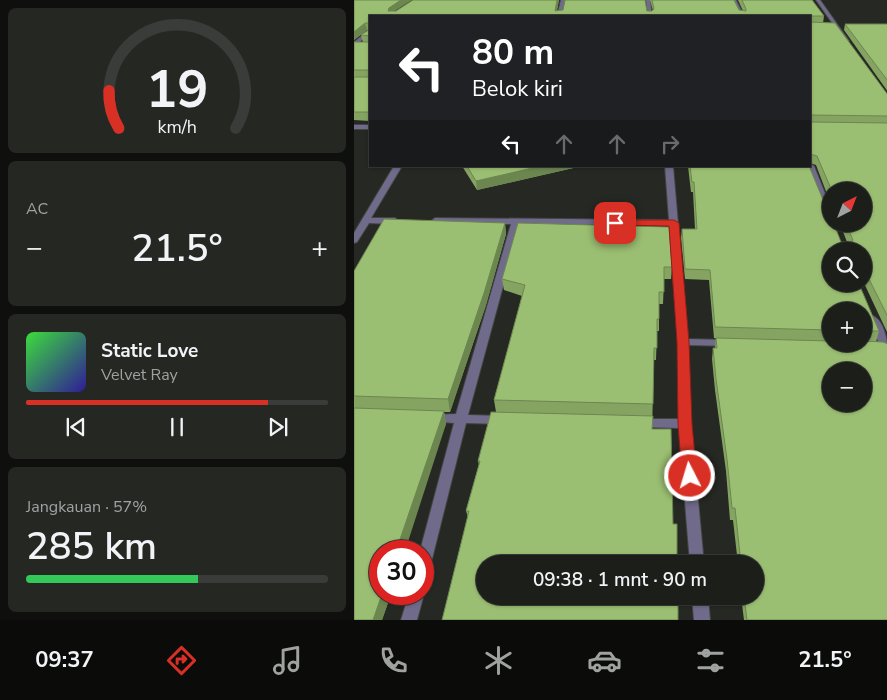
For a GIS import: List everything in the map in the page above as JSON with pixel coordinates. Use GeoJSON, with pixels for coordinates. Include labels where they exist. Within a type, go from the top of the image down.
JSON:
{"type":"FeatureCollection","features":[{"type":"Feature","properties":{"kind":"street"},"geometry":{"type":"LineString","coordinates":[[559,15],[563,0]]}},
{"type":"Feature","properties":{"kind":"street"},"geometry":{"type":"LineString","coordinates":[[648,0],[650,15]]}},
{"type":"Feature","properties":{"kind":"street"},"geometry":{"type":"LineString","coordinates":[[734,0],[742,15]]}},
{"type":"Feature","properties":{"kind":"street"},"geometry":{"type":"LineString","coordinates":[[818,0],[852,49]]}},
{"type":"Feature","properties":{"kind":"street"},"geometry":{"type":"LineString","coordinates":[[828,26],[846,26]]}},
{"type":"Feature","properties":{"kind":"street"},"geometry":{"type":"LineString","coordinates":[[354,45],[369,33]]}},
{"type":"Feature","properties":{"kind":"street"},"geometry":{"type":"LineString","coordinates":[[354,45],[362,46]]}},
{"type":"Feature","properties":{"kind":"street"},"geometry":{"type":"LineString","coordinates":[[354,127],[369,127]]}},
{"type":"Feature","properties":{"kind":"street"},"geometry":{"type":"LineString","coordinates":[[354,240],[397,167]]}},
{"type":"Feature","properties":{"kind":"street"},"geometry":{"type":"LineString","coordinates":[[669,167],[683,342],[685,424],[696,555]]}},
{"type":"Feature","properties":{"kind":"street"},"geometry":{"type":"LineString","coordinates":[[810,167],[822,196]]}},
{"type":"Feature","properties":{"kind":"street"},"geometry":{"type":"LineString","coordinates":[[366,220],[404,221]]}},
{"type":"Feature","properties":{"kind":"street"},"geometry":{"type":"LineString","coordinates":[[422,221],[674,223]]}},
{"type":"Feature","properties":{"kind":"street"},"geometry":{"type":"LineString","coordinates":[[430,540],[461,419],[516,222]]}},
{"type":"Feature","properties":{"kind":"street"},"geometry":{"type":"LineString","coordinates":[[872,316],[884,349]]}},
{"type":"Feature","properties":{"kind":"street"},"geometry":{"type":"LineString","coordinates":[[683,342],[741,344]]}},
{"type":"Feature","properties":{"kind":"street"},"geometry":{"type":"LineString","coordinates":[[422,418],[510,420]]}},
{"type":"Feature","properties":{"kind":"street"},"geometry":{"type":"LineString","coordinates":[[627,422],[685,424]]}},
{"type":"Feature","properties":{"kind":"street"},"geometry":{"type":"LineString","coordinates":[[409,620],[413,605]]}},
{"type":"Feature","properties":{"kind":"street"},"geometry":{"type":"LineString","coordinates":[[701,605],[702,620]]}},
{"type":"Feature","properties":{"kind":"building"},"geometry":{"type":"Polygon","coordinates":[[[354,0],[401,0],[389,8],[388,11],[396,11],[413,0],[557,0],[555,11],[563,10],[565,0],[645,0],[647,11],[652,11],[654,9],[652,0],[734,0],[739,10],[746,11],[742,0],[812,0],[824,16],[369,15],[369,23],[365,23],[354,32],[354,0]]]}},
{"type":"Feature","properties":{"kind":"building"},"geometry":{"type":"Polygon","coordinates":[[[811,22],[835,23],[888,95],[888,116],[811,115],[811,22]]]}},
{"type":"Feature","properties":{"kind":"building"},"geometry":{"type":"Polygon","coordinates":[[[845,24],[888,24],[888,81],[845,24]]]}},
{"type":"Feature","properties":{"kind":"building"},"geometry":{"type":"Polygon","coordinates":[[[369,30],[369,36],[361,35],[369,30]]]}},
{"type":"Feature","properties":{"kind":"building"},"geometry":{"type":"Polygon","coordinates":[[[354,42],[369,42],[369,70],[354,70],[354,42]]]}},
{"type":"Feature","properties":{"kind":"building"},"geometry":{"type":"Polygon","coordinates":[[[354,77],[368,77],[369,112],[354,112],[354,77]]]}},
{"type":"Feature","properties":{"kind":"building"},"geometry":{"type":"Polygon","coordinates":[[[811,122],[888,123],[888,317],[872,285],[872,242],[852,242],[853,240],[850,232],[872,232],[872,182],[828,182],[817,156],[811,154],[811,122]]]}},
{"type":"Feature","properties":{"kind":"building"},"geometry":{"type":"Polygon","coordinates":[[[468,167],[537,167],[476,181],[468,167]]]}},
{"type":"Feature","properties":{"kind":"building"},"geometry":{"type":"Polygon","coordinates":[[[690,167],[809,167],[822,197],[822,232],[837,232],[841,242],[822,242],[822,292],[862,292],[867,302],[822,302],[822,330],[715,327],[710,270],[685,269],[682,229],[697,229],[694,182],[692,182],[690,167]]]}},
{"type":"Feature","properties":{"kind":"building"},"geometry":{"type":"Polygon","coordinates":[[[384,219],[505,223],[484,293],[448,399],[354,396],[354,271],[384,219]]]}},
{"type":"Feature","properties":{"kind":"building"},"geometry":{"type":"Polygon","coordinates":[[[518,223],[669,227],[672,267],[664,267],[664,292],[659,292],[657,348],[654,348],[653,404],[494,400],[525,285],[502,279],[518,223]]]}},
{"type":"Feature","properties":{"kind":"building"},"geometry":{"type":"Polygon","coordinates":[[[872,315],[879,331],[872,331],[872,315]]]}},
{"type":"Feature","properties":{"kind":"building"},"geometry":{"type":"Polygon","coordinates":[[[716,338],[822,341],[822,352],[872,352],[872,341],[888,344],[888,620],[747,620],[745,605],[764,605],[764,555],[740,555],[735,508],[732,508],[713,348],[717,348],[716,338]]]}},
{"type":"Feature","properties":{"kind":"building"},"geometry":{"type":"Polygon","coordinates":[[[354,408],[444,411],[400,540],[369,540],[369,605],[378,605],[373,620],[354,620],[354,408]]]}},
{"type":"Feature","properties":{"kind":"building"},"geometry":{"type":"Polygon","coordinates":[[[491,412],[653,416],[652,429],[671,429],[673,524],[677,524],[677,555],[476,555],[476,605],[678,605],[678,620],[442,620],[469,511],[466,511],[480,461],[478,461],[491,412]]]}},
{"type":"Feature","properties":{"kind":"route"},"geometry":{"type":"LineString","coordinates":[[615,223],[674,223],[683,342],[685,424],[690,476]]}}]}
